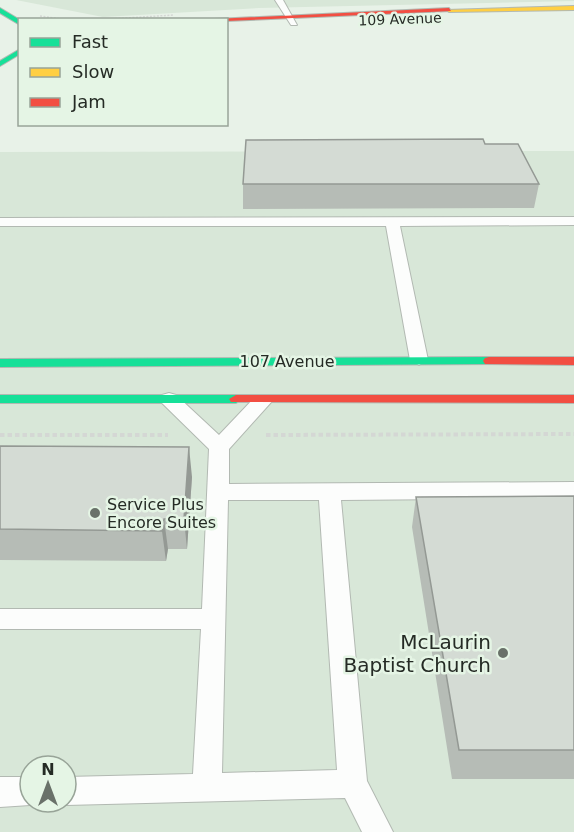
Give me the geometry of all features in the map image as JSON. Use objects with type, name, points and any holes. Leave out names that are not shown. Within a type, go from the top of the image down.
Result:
[{"type":"street","name":"109 Avenue","points":[[228,26],[292,19],[574,8]]},
{"type":"street","points":[[0,10],[18,23]]},
{"type":"street","name":"109 Avenue","points":[[228,20],[574,16]]},
{"type":"street","points":[[0,24],[18,24]]},
{"type":"street","points":[[0,51],[18,49]]},
{"type":"street","points":[[0,64],[18,50]]},
{"type":"street","points":[[0,376],[210,373],[302,361]]},
{"type":"street","name":"107 Avenue","points":[[0,363],[574,361]]},
{"type":"street","points":[[0,399],[574,399]]},
{"type":"lane","points":[[279,0],[292,19]]},
{"type":"lane","points":[[392,221],[419,360]]},
{"type":"lane","points":[[0,222],[574,221]]},
{"type":"lane","points":[[169,399],[218,439]]},
{"type":"lane","points":[[207,789],[218,439],[264,399]]},
{"type":"lane","points":[[218,492],[574,490]]},
{"type":"lane","points":[[329,492],[353,784],[378,832]]},
{"type":"lane","points":[[0,619],[214,619]]},
{"type":"lane","points":[[78,791],[353,784]]},
{"type":"lane","points":[[0,792],[18,791]]},
{"type":"path","points":[[0,435],[218,439],[574,434]]},
{"type":"shaded area","points":[[16,0],[574,1],[259,8],[103,17]]},
{"type":"shaded area","points":[[574,151],[574,832],[0,832],[0,152]]},
{"type":"building","points":[[483,139],[485,144],[518,144],[539,184],[243,184],[246,140]]},
{"type":"building","name":"Service Plus Encore Suites","points":[[0,446],[189,447],[184,519],[164,519],[162,531],[0,529]]},
{"type":"building","name":"McLaurin Baptist Church","points":[[574,496],[574,750],[459,750],[416,497]]},
{"type":"traffic: fast","points":[[0,10],[18,22]]},
{"type":"traffic: fast","points":[[0,64],[18,52]]},
{"type":"traffic: fast","points":[[0,363],[489,361]]},
{"type":"traffic: fast","points":[[0,399],[236,399]]},
{"type":"traffic: slow","points":[[449,10],[574,8]]},
{"type":"traffic: jam","points":[[228,19],[449,10]]},
{"type":"traffic: jam","points":[[489,361],[574,361]]},
{"type":"traffic: jam","points":[[236,399],[574,399]]},
{"type":"place","name":"Service Plus Encore Suites","points":[[95,513]]},
{"type":"place","name":"McLaurin Baptist Church","points":[[503,653]]}]
